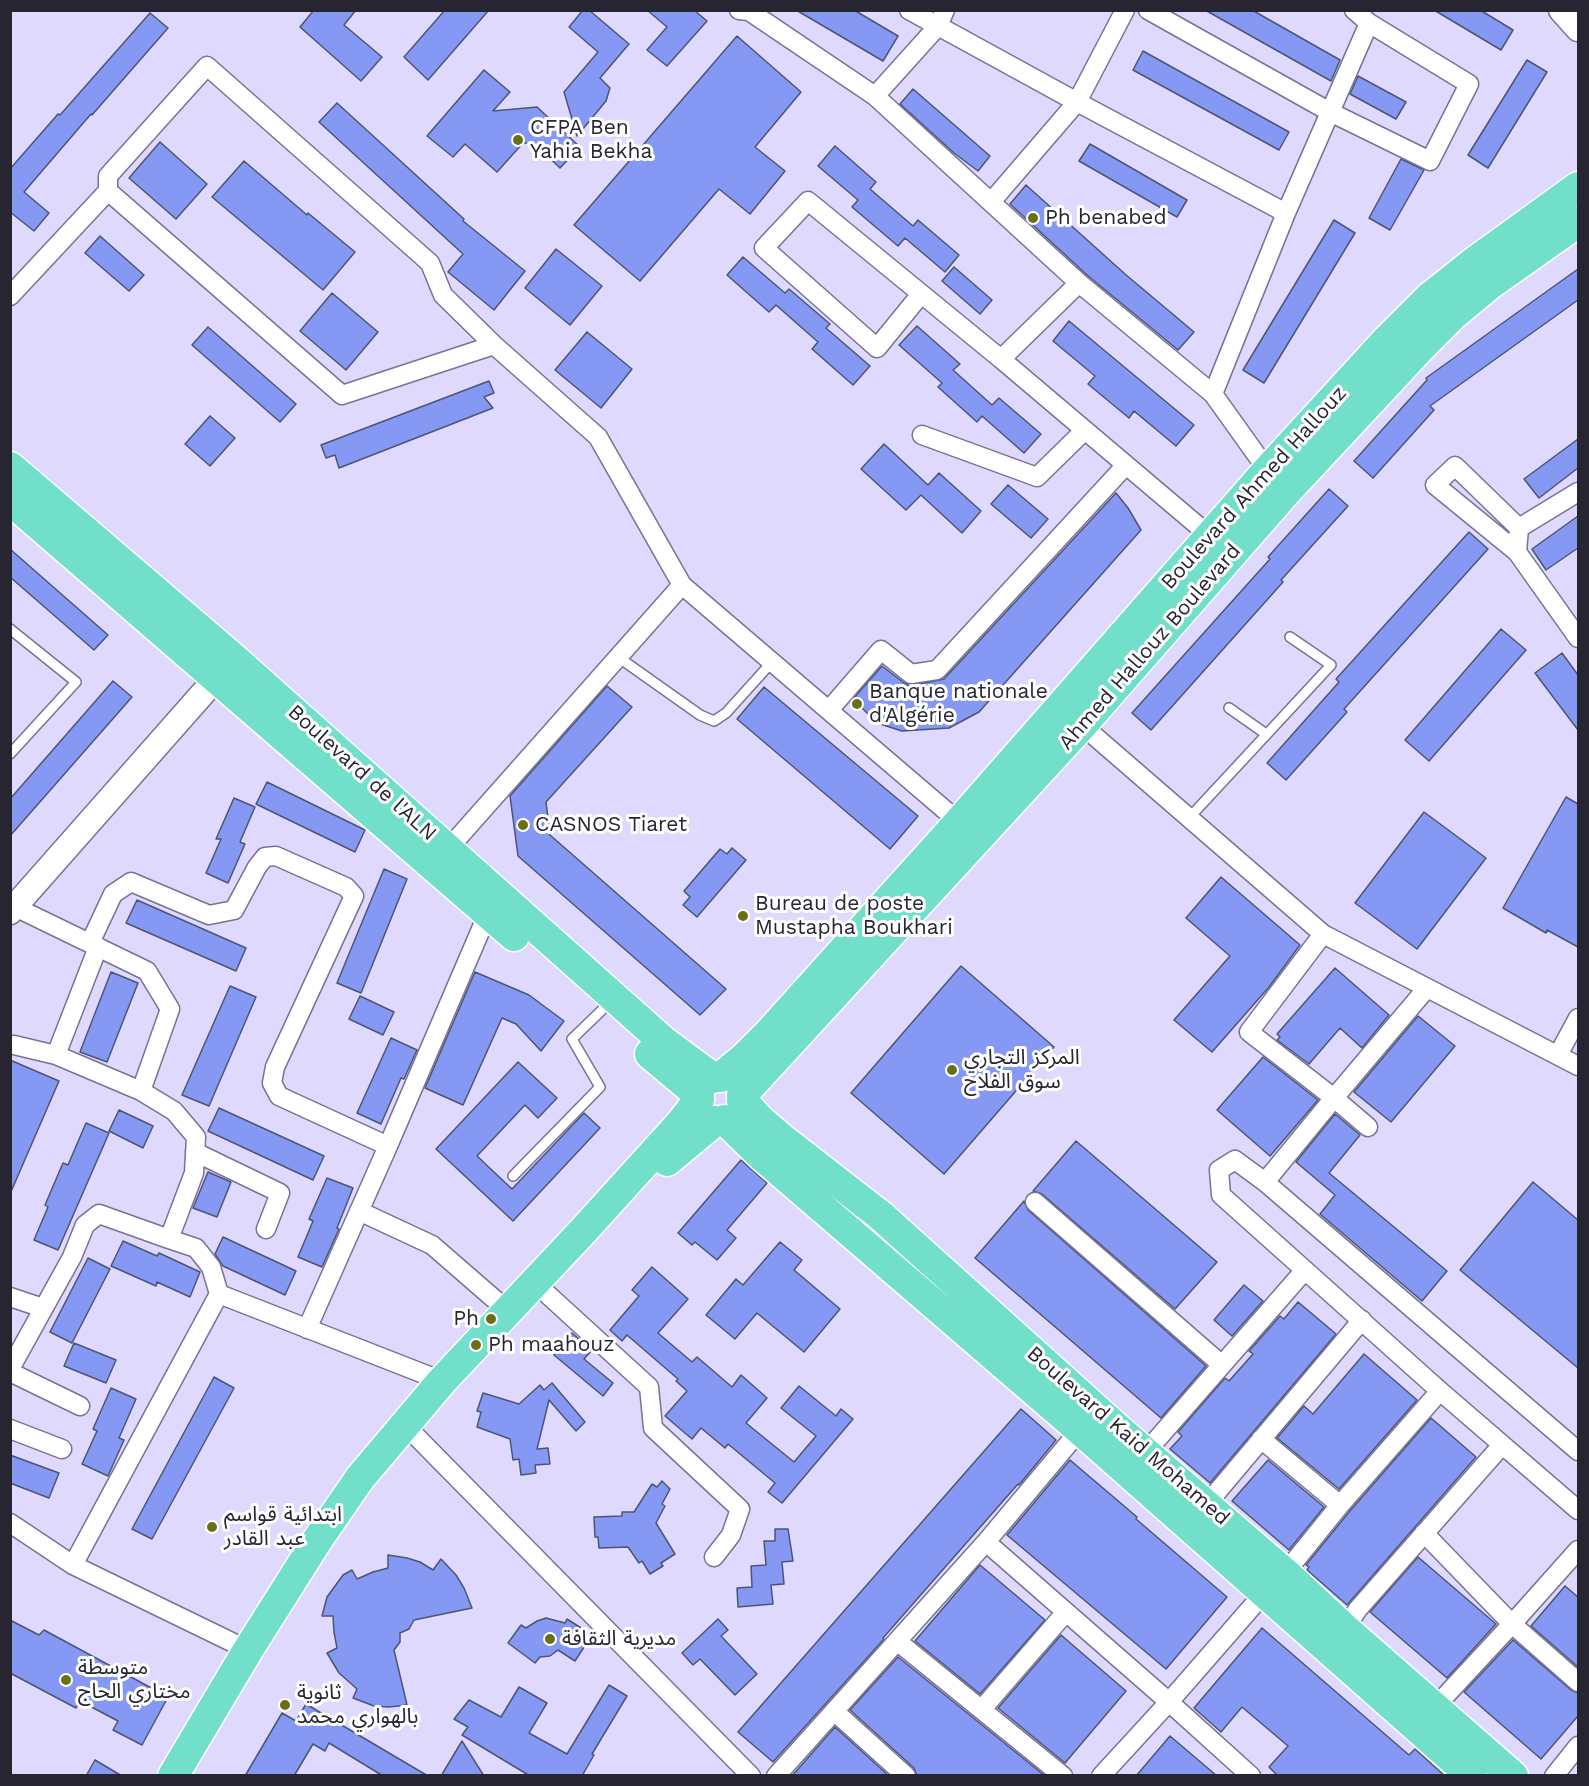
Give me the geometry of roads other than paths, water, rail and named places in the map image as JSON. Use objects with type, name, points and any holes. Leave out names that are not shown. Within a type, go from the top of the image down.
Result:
[{"type":"main road","name":"Boulevard Ahmed Hallouz","points":[[959,822],[1071,716],[1210,536],[1276,482],[1388,339],[1430,298],[1473,263],[1578,186]]},
{"type":"main road","name":"Ahmed Hallouz Boulevard","points":[[720,1098],[1071,716],[1276,482],[1453,315],[1489,285],[1578,222]]},
{"type":"main road","name":"Boulevard de l'ALN","points":[[10,467],[488,914],[602,1010],[665,1068],[720,1098]]},
{"type":"main road","name":"Boulevard de l'ALN","points":[[10,500],[225,668],[448,849],[663,1041],[720,1098]]},
{"type":"main road","points":[[583,1231],[720,1098],[744,1058],[959,822]]},
{"type":"main road","points":[[665,1068],[678,1094],[680,1124]]},
{"type":"main road","points":[[173,1776],[248,1650],[318,1539],[360,1478],[442,1381],[680,1124],[720,1098]]},
{"type":"main road","name":"Boulevard Kaid Mohamed","points":[[720,1098],[772,1165],[1080,1431],[1275,1583],[1345,1629],[1512,1776]]},
{"type":"main road","name":"Boulevard Kaid Mohamed","points":[[720,1098],[759,1119],[880,1215],[1144,1453],[1206,1505],[1275,1583],[1472,1776]]},
{"type":"street","points":[[739,10],[750,11],[875,96],[1079,283],[1213,394],[1276,482]]},
{"type":"street","points":[[909,10],[942,18],[1077,102],[1286,213]]},
{"type":"street","points":[[991,202],[1077,102],[1125,10]]},
{"type":"street","points":[[1148,10],[1330,112],[1430,161],[1469,84],[1369,24],[1354,10]]},
{"type":"street","points":[[1561,10],[1578,29]]},
{"type":"street","points":[[875,96],[942,18]]},
{"type":"street","points":[[1213,394],[1286,213],[1369,24]]},
{"type":"street","points":[[10,296],[108,191],[108,176],[207,66],[430,263],[443,295],[494,345],[598,437],[682,585],[959,822]]},
{"type":"street","points":[[108,191],[342,395],[494,345]]},
{"type":"street","points":[[921,294],[877,348],[764,248],[808,201],[1001,359],[1210,536]]},
{"type":"street","points":[[1001,359],[1079,283]]},
{"type":"street","points":[[922,435],[1037,477],[1085,430]]},
{"type":"street","points":[[829,710],[881,650],[910,674],[937,670],[1126,465]]},
{"type":"street","points":[[1519,528],[1455,466],[1436,486],[1517,552],[1578,638]]},
{"type":"street","points":[[1519,528],[1578,492]]},
{"type":"street","points":[[1517,552],[1519,528]]},
{"type":"street","points":[[448,849],[682,585]]},
{"type":"street","points":[[141,1091],[170,1010],[147,971],[13,909],[225,668]]},
{"type":"street","points":[[1071,716],[1323,934],[1578,1066]]},
{"type":"street","points":[[56,1054],[113,894],[131,882],[209,915],[234,910],[257,867],[266,857],[276,856],[346,886],[354,896],[275,1067],[272,1083],[279,1096],[388,1146]]},
{"type":"street","points":[[307,1329],[488,914]]},
{"type":"street","points":[[1323,934],[1249,1032],[1368,1126]]},
{"type":"street","points":[[1265,1182],[1427,988]]},
{"type":"street","points":[[1558,1055],[1578,1018]]},
{"type":"street","points":[[14,1045],[56,1054],[141,1091],[174,1112],[196,1137],[194,1173],[169,1239]]},
{"type":"street","points":[[195,1152],[280,1193],[266,1229]]},
{"type":"street","points":[[1578,1450],[1265,1182],[1235,1160],[1219,1170],[1221,1195],[1440,1391],[1578,1510]]},
{"type":"street","points":[[1035,1202],[1222,1365]]},
{"type":"street","points":[[359,1210],[432,1245],[508,1311]]},
{"type":"street","points":[[73,1565],[219,1294],[211,1267],[196,1248],[99,1215],[85,1225],[72,1257],[10,1370],[80,1406]]},
{"type":"street","points":[[1144,1453],[1305,1270]]},
{"type":"street","points":[[534,1282],[649,1387],[653,1428],[740,1509],[731,1535],[714,1557]]},
{"type":"street","points":[[219,1294],[442,1381]]},
{"type":"street","points":[[10,1297],[43,1308]]},
{"type":"street","points":[[1206,1505],[1362,1320]]},
{"type":"street","points":[[1101,1776],[1275,1583],[1440,1391]]},
{"type":"street","points":[[405,1425],[750,1776]]},
{"type":"street","points":[[10,1429],[62,1449]]},
{"type":"street","points":[[776,1776],[986,1542],[1080,1431]]},
{"type":"street","points":[[1261,1439],[1340,1505]]},
{"type":"street","points":[[1345,1629],[1424,1533],[1502,1445]]},
{"type":"street","points":[[10,1523],[73,1565],[248,1650]]},
{"type":"street","points":[[1424,1533],[1512,1624],[1578,1682]]},
{"type":"street","points":[[986,1542],[1251,1776]]},
{"type":"street","points":[[1435,1707],[1578,1550]]},
{"type":"street","points":[[982,1709],[1066,1612]]},
{"type":"street","points":[[897,1641],[1063,1776]]},
{"type":"street","points":[[834,1711],[906,1776]]},
{"type":"street","points":[[1554,1776],[1578,1746]]},
{"type":"lane","points":[[10,629],[76,682],[10,754]]},
{"type":"lane","points":[[1189,818],[1331,665],[1290,637]]},
{"type":"lane","points":[[618,657],[700,715],[714,721],[726,713],[772,662]]},
{"type":"lane","points":[[1229,708],[1266,734]]},
{"type":"lane","points":[[513,1176],[600,1087],[572,1039],[602,1010]]},
{"type":"place","name":"CFPA Ben Yahia Bekha","points":[[518,140]]},
{"type":"place","name":"Ph benabed","points":[[1033,218]]},
{"type":"place","name":"Banque nationale d'Algérie","points":[[857,704]]},
{"type":"place","name":"CASNOS Tiaret","points":[[523,825]]},
{"type":"place","name":"Bureau de poste Mustapha Boukhari","points":[[743,916]]},
{"type":"place","name":"المركز التجاري سوق الفلاح","points":[[952,1070]]},
{"type":"place","name":"Ph","points":[[491,1319]]},
{"type":"place","name":"Ph maahouz","points":[[476,1345]]},
{"type":"place","name":"ابتدائية قواسم عبد القادر","points":[[212,1527]]},
{"type":"place","name":"مديرية الثقافة","points":[[550,1639]]},
{"type":"place","name":"متوسطة مختاري الحاج","points":[[66,1680]]},
{"type":"place","name":"ثانوية بالهواري محمد","points":[[285,1705]]}]
